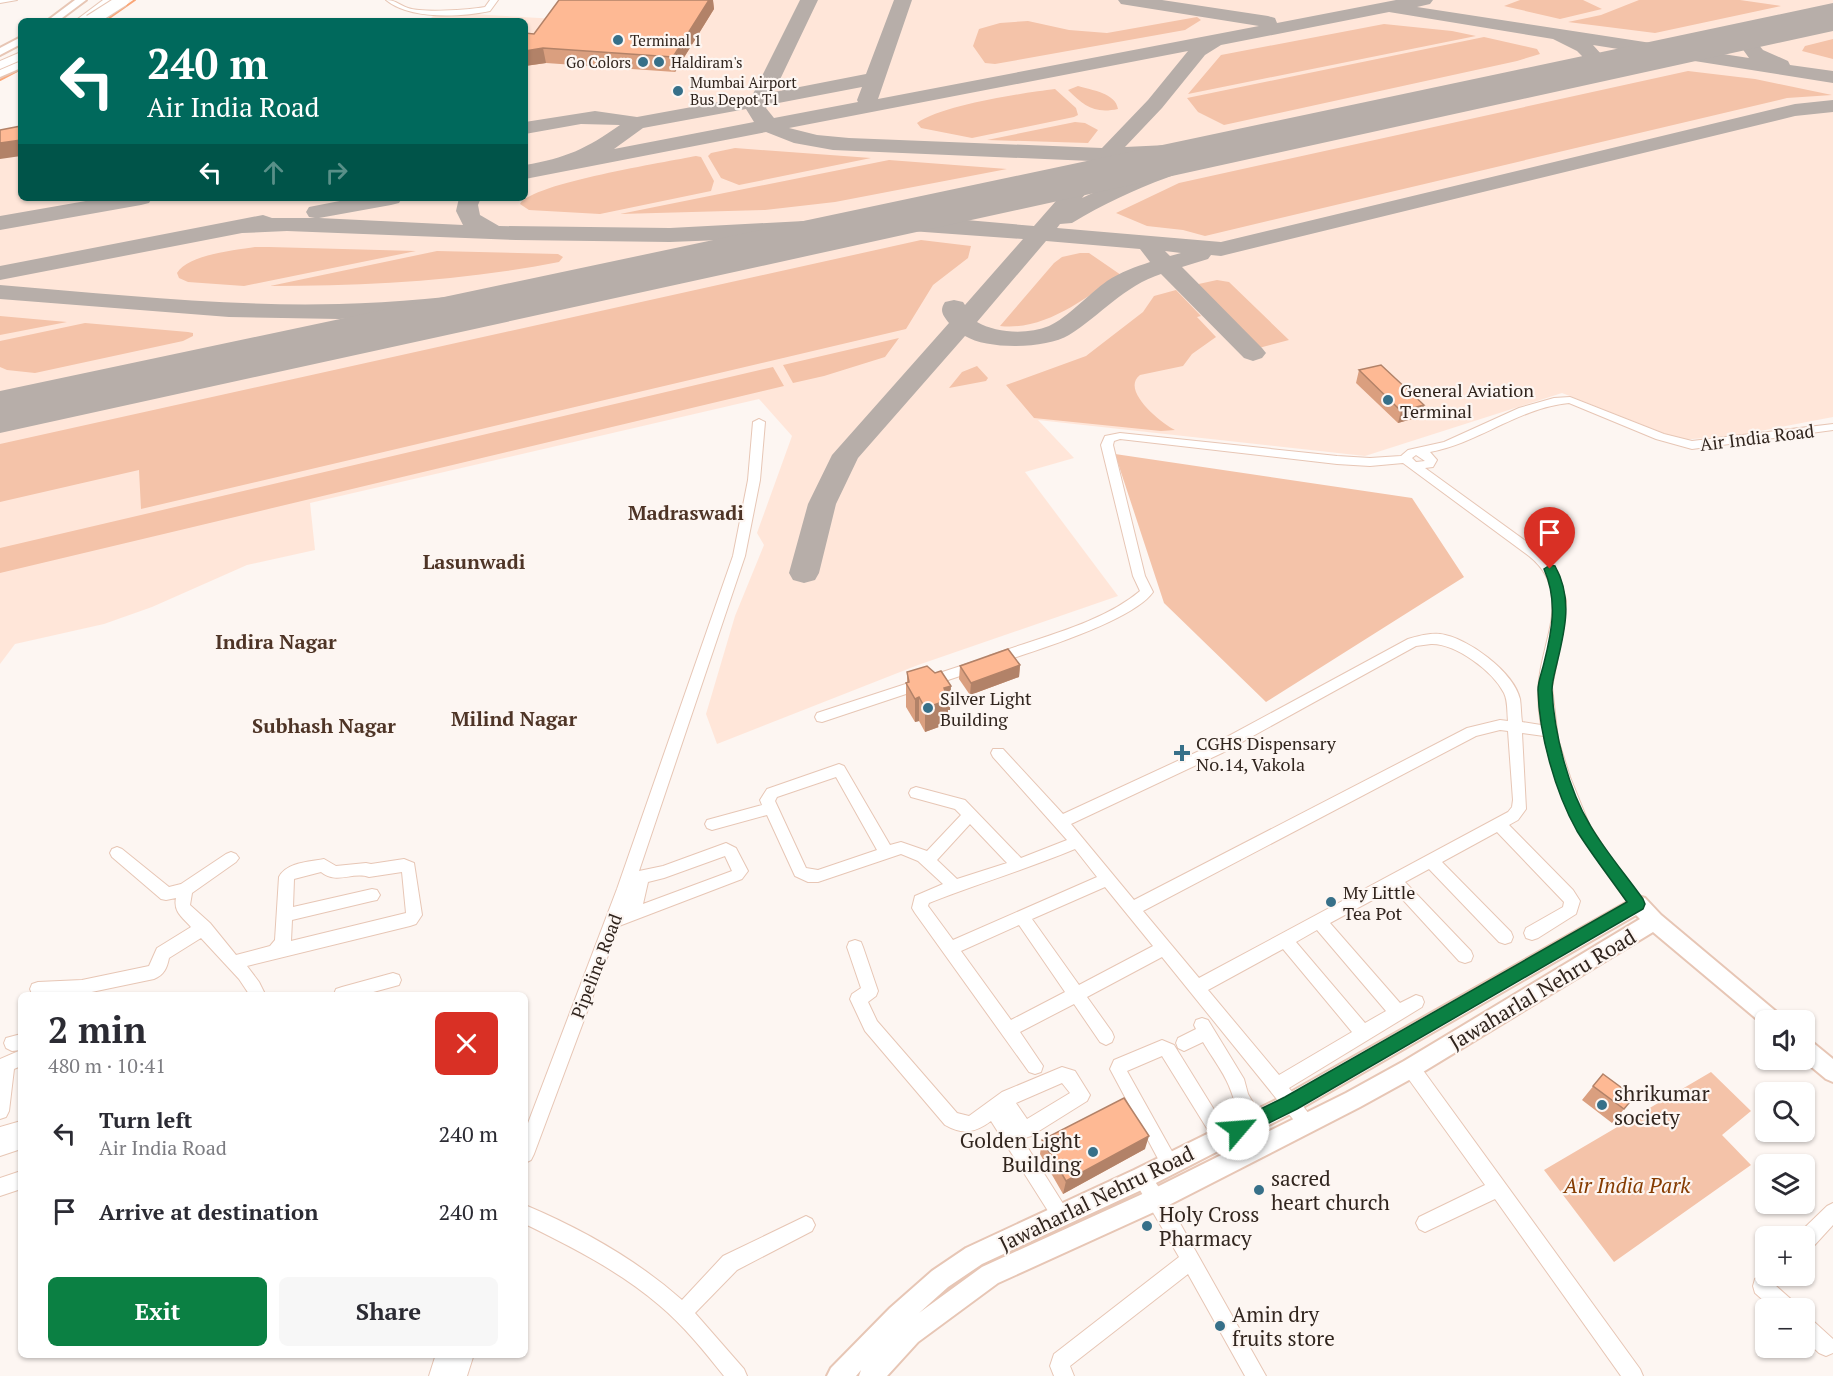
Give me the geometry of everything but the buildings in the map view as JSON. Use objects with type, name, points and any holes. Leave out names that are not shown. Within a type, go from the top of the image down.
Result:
[{"type":"highway","points":[[70,18],[95,0]]},
{"type":"highway","points":[[84,18],[110,0]]},
{"type":"highway","points":[[95,18],[121,0]]},
{"type":"highway","points":[[0,57],[18,48]]},
{"type":"highway","points":[[0,66],[18,57]]},
{"type":"highway","points":[[0,72],[18,63]]},
{"type":"main road","points":[[56,18],[81,0]]},
{"type":"main road","points":[[0,52],[18,42]]},
{"type":"main road","name":"Jawaharlal Nehru Road","points":[[839,1376],[898,1316],[940,1279],[974,1257],[1142,1178],[1255,1121],[1284,1094],[1638,904],[1654,921],[1760,1010]]},
{"type":"main road","name":"Jawaharlal Nehru Road","points":[[871,1376],[910,1334],[990,1275],[1157,1199],[1411,1068],[1654,921]]},
{"type":"main road","points":[[1815,1057],[1833,1072]]},
{"type":"street","points":[[0,1],[13,0]]},
{"type":"street","points":[[390,0],[406,10],[466,13],[487,9],[494,0]]},
{"type":"street","name":"Air India Road","points":[[1413,459],[1535,406],[1559,400],[1570,400],[1660,437],[1692,445],[1833,427]]},
{"type":"street","name":"Pipeline Road","points":[[528,1146],[612,922],[633,883],[664,778],[739,556],[754,480],[759,422]]},
{"type":"street","points":[[822,717],[948,676],[1096,621],[1140,601],[1147,592],[1139,576],[1107,445],[1109,438],[1120,436],[1337,460],[1370,462],[1413,459],[1430,463],[1449,489]]},
{"type":"street","name":"Air India Road","points":[[1430,463],[1446,445]]},
{"type":"street","points":[[1413,459],[1550,569],[1557,583],[1560,605],[1558,635],[1545,687],[1550,731],[1565,785],[1583,827],[1638,904]]},
{"type":"street","points":[[1061,822],[1217,749],[1413,642],[1442,639],[1454,643],[1498,675],[1512,694],[1519,809],[1514,816],[1196,988]]},
{"type":"street","points":[[1132,909],[1472,732],[1487,726],[1514,725],[1550,731]]},
{"type":"street","points":[[998,753],[1061,822],[1307,1123]]},
{"type":"street","points":[[887,853],[839,770],[772,793],[767,800],[800,872],[808,876],[818,876],[887,853],[901,848],[909,848],[917,852],[955,886]]},
{"type":"street","points":[[916,793],[950,800],[972,814],[1019,865]]},
{"type":"street","points":[[712,824],[771,808]]},
{"type":"street","points":[[927,861],[972,814]]},
{"type":"street","points":[[1499,825],[1572,901],[1568,912],[1532,933]]},
{"type":"street","points":[[1035,1066],[923,912],[920,902],[924,898],[955,886],[1019,865],[1077,842]]},
{"type":"street","points":[[612,922],[737,875],[740,871],[731,852],[726,849],[633,883],[633,914]]},
{"type":"street","points":[[117,853],[166,894],[185,890],[231,858]]},
{"type":"street","points":[[1431,861],[1505,937]]},
{"type":"street","points":[[235,962],[410,919],[414,915],[409,867],[404,865],[369,871],[366,869],[333,873],[324,865],[292,872],[287,877],[283,942],[275,952]]},
{"type":"street","points":[[949,949],[1108,879]]},
{"type":"street","points":[[1395,881],[1465,956]]},
{"type":"street","points":[[185,890],[182,907],[204,928],[218,947],[235,962],[252,992]]},
{"type":"street","points":[[286,915],[372,895]]},
{"type":"street","points":[[1022,917],[1106,1037]]},
{"type":"street","points":[[1319,921],[1398,1012]]},
{"type":"street","points":[[38,989],[82,987],[154,972],[160,965],[160,957],[163,953],[204,928]]},
{"type":"street","points":[[1285,940],[1364,1034]]},
{"type":"street","points":[[855,947],[870,991],[858,999],[871,1026],[951,1119],[959,1125],[971,1124],[999,1105],[1060,1216]]},
{"type":"street","points":[[1009,1030],[1164,948]]},
{"type":"street","points":[[349,992],[393,980]]},
{"type":"street","points":[[1284,1094],[1364,1034],[1416,1002]]},
{"type":"street","points":[[1184,1043],[1204,1029],[1238,1085],[1240,1096],[1255,1121]]},
{"type":"street","points":[[0,1111],[6,1064],[18,1048]]},
{"type":"street","points":[[1170,1164],[1120,1074],[1118,1069],[1120,1066],[1162,1048],[1168,1050],[1222,1137]]},
{"type":"street","points":[[1411,1068],[1633,1376]]},
{"type":"street","points":[[0,1135],[18,1130]]},
{"type":"street","points":[[0,1147],[18,1142]]},
{"type":"street","points":[[1142,1178],[1157,1199],[1256,1376]]},
{"type":"street","points":[[0,1187],[18,1181]]},
{"type":"street","points":[[1425,1223],[1497,1188]]},
{"type":"street","points":[[1815,1231],[1833,1212]]},
{"type":"street","points":[[528,1215],[570,1236],[637,1277],[682,1313],[737,1376]]},
{"type":"street","points":[[682,1313],[730,1263],[806,1225]]},
{"type":"street","points":[[1064,1376],[1060,1366],[1061,1361],[1191,1260]]},
{"type":"street","points":[[1762,1286],[1775,1298]]},
{"type":"street","points":[[1815,1336],[1826,1346]]},
{"type":"street","points":[[439,1376],[445,1358]]},
{"type":"street","points":[[457,1376],[463,1358]]},
{"type":"shaded area","points":[[573,0],[1833,0],[1833,417],[1739,435],[1681,440],[1562,393],[1365,456],[1038,420],[1074,458],[1025,472],[1118,596],[918,665],[717,744],[706,714],[735,616],[764,545],[757,533],[792,436],[759,399],[310,503],[315,550],[247,565],[152,607],[104,624],[15,644],[0,664],[0,145],[18,142],[18,201],[528,201],[528,18],[431,18],[437,12],[557,19]]},
{"type":"green space","points":[[1520,0],[1583,0],[1602,9],[1560,19],[1504,6]]},
{"type":"green space","points":[[1639,0],[1740,0],[1781,6],[1655,33],[1568,22],[1601,15]]},
{"type":"green space","points":[[1197,17],[1201,20],[1185,30],[995,64],[985,63],[973,46],[979,29],[1000,23],[1028,21],[1069,30],[1107,33]]},
{"type":"green space","points":[[1384,24],[1452,31],[1476,36],[1188,94],[1221,55]]},
{"type":"green space","points":[[1484,37],[1537,49],[1540,54],[1224,125],[1198,112],[1187,98]]},
{"type":"green space","points":[[1833,39],[1833,59],[1802,51],[1805,46]]},
{"type":"green space","points":[[1688,71],[1755,79],[1832,95],[1787,98],[1205,236],[1183,230],[1147,226],[1116,213],[1179,183]]},
{"type":"green space","points":[[1078,86],[1108,96],[1113,99],[1118,109],[1102,110],[1090,107],[1068,90]]},
{"type":"green space","points":[[1055,89],[1076,108],[1078,115],[972,138],[921,128],[917,123],[963,105]]},
{"type":"green space","points":[[1075,122],[1085,123],[1098,130],[1088,143],[987,140]]},
{"type":"green space","points":[[735,148],[871,158],[739,185],[721,178],[708,156],[711,153]]},
{"type":"green space","points":[[696,156],[701,157],[714,181],[711,191],[600,214],[529,210],[520,204],[528,201],[530,196],[548,188],[631,168]]},
{"type":"green space","points":[[889,160],[1007,169],[835,202],[765,210],[620,214]]},
{"type":"green space","points":[[921,240],[971,246],[968,258],[933,285],[906,329],[141,509],[139,470],[0,502],[0,444]]},
{"type":"green space","points":[[255,247],[416,251],[244,286],[188,282],[179,278],[177,273],[182,267],[201,258]]},
{"type":"green space","points":[[437,251],[558,254],[563,257],[559,262],[451,278],[343,285],[270,286]]},
{"type":"green space","points":[[1089,253],[1121,275],[1079,303],[1049,318],[1017,326],[1000,326],[1054,263],[1062,257]]},
{"type":"green space","points":[[1217,280],[1229,282],[1289,340],[1255,349],[1194,285]]},
{"type":"green space","points":[[1176,290],[1201,316],[1197,317],[1216,337],[1192,354],[1183,366],[1140,375],[1135,381],[1135,389],[1145,406],[1175,430],[1161,431],[1034,418],[1006,385],[1086,356],[1143,312],[1154,296]]},
{"type":"green space","points":[[0,316],[67,322],[0,335]]},
{"type":"green space","points":[[85,323],[188,332],[193,333],[193,336],[183,341],[35,373],[0,367],[0,341]]},
{"type":"green space","points":[[899,338],[885,357],[824,376],[793,383],[783,365]]},
{"type":"green space","points":[[977,366],[988,378],[986,381],[949,388],[962,372]]},
{"type":"green space","points":[[773,367],[784,386],[0,573],[0,548]]},
{"type":"green space","points":[[1115,454],[1412,498],[1464,577],[1266,702],[1164,603]]},
{"type":"green space","name":"Air India Park","points":[[1711,1072],[1751,1111],[1722,1135],[1751,1165],[1614,1262],[1544,1170]]},
{"type":"waterway","points":[[109,18],[135,0]]},
{"type":"waterway","points":[[0,80],[18,71]]},
{"type":"taxiway","points":[[760,100],[809,0]]},
{"type":"taxiway","points":[[867,100],[903,0]]},
{"type":"taxiway","points":[[1127,0],[1268,22]]},
{"type":"taxiway","points":[[770,125],[1424,0]]},
{"type":"taxiway","points":[[1396,9],[1833,77]]},
{"type":"taxiway","points":[[1766,32],[1752,37],[1748,44],[1756,54],[1781,65]]},
{"type":"taxiway","points":[[1561,37],[1584,47],[1592,55],[1591,64],[1583,71]]},
{"type":"taxiway","points":[[1108,154],[1155,104],[1198,51],[1214,41]]},
{"type":"taxiway","points":[[760,100],[874,79]]},
{"type":"taxiway","points":[[637,123],[760,100]]},
{"type":"taxiway","points":[[760,100],[756,108],[764,121],[770,125]]},
{"type":"taxiway","points":[[1040,233],[1221,249],[1795,110],[1833,106]]},
{"type":"taxiway","points":[[528,127],[595,117],[609,117],[637,123]]},
{"type":"taxiway","points":[[558,166],[597,151],[637,123]]},
{"type":"taxiway","points":[[558,166],[770,125]]},
{"type":"taxiway","points":[[770,125],[781,132],[817,142],[849,145],[1016,153],[1108,154]]},
{"type":"taxiway","points":[[1064,218],[1111,193],[1159,172],[1260,141]]},
{"type":"taxiway","points":[[1108,154],[1188,150]]},
{"type":"taxiway","points":[[1040,233],[1108,154]]},
{"type":"taxiway","points":[[528,171],[558,166]]},
{"type":"taxiway","points":[[0,223],[124,201]]},
{"type":"taxiway","points":[[317,212],[375,201]]},
{"type":"taxiway","points":[[469,201],[467,211],[472,220],[494,232]]},
{"type":"taxiway","points":[[242,226],[287,224],[516,233],[670,235],[823,227],[899,217]]},
{"type":"taxiway","points":[[242,226],[263,222]]},
{"type":"taxiway","points":[[877,223],[909,222],[1040,233]]},
{"type":"taxiway","points":[[0,273],[242,226]]},
{"type":"taxiway","points":[[962,324],[1040,233]]},
{"type":"taxiway","points":[[1151,250],[1166,265]]},
{"type":"taxiway","points":[[1166,265],[1200,254]]},
{"type":"taxiway","points":[[962,324],[981,335],[1003,339],[1033,337],[1058,331],[1117,285],[1137,274],[1166,265]]},
{"type":"taxiway","points":[[1166,265],[1253,353]]},
{"type":"taxiway","points":[[0,292],[229,310],[339,312],[440,305],[574,288]]},
{"type":"taxiway","points":[[954,307],[954,313],[962,324]]},
{"type":"taxiway","points":[[804,573],[822,504],[846,455],[962,324]]},
{"type":"taxiway","points":[[0,407],[32,405]]},
{"type":"runway","points":[[0,412],[1833,17]]},
{"type":"place","name":"Terminal 1","points":[[618,40]]},
{"type":"place","name":"Go Colors","points":[[643,62]]},
{"type":"place","name":"Haldiram's","points":[[659,62]]},
{"type":"place","name":"Mumbai Airport Bus Depot T1","points":[[678,91]]},
{"type":"place","name":"General Aviation Terminal","points":[[1388,400]]},
{"type":"place","name":"Silver Light Building","points":[[928,708]]},
{"type":"place","name":"CGHS Dispensary No.14, Vakola","points":[[1182,753]]},
{"type":"place","name":"My Little Tea Pot","points":[[1331,902]]},
{"type":"place","name":"shrikumar society","points":[[1602,1105]]},
{"type":"place","name":"Golden Light Building","points":[[1093,1152]]},
{"type":"place","name":"sacred heart church","points":[[1259,1190]]},
{"type":"place","name":"Holy Cross Pharmacy","points":[[1147,1226]]},
{"type":"place","name":"Amin dry fruits store","points":[[1220,1326]]},
{"type":"district","name":"Madraswadi","points":[[686,512]]},
{"type":"district","name":"Lasunwadi","points":[[474,561]]},
{"type":"district","name":"Indira Nagar","points":[[276,641]]},
{"type":"district","name":"Milind Nagar","points":[[514,718]]},
{"type":"district","name":"Subhash Nagar","points":[[324,725]]},
{"type":"route","points":[[1238,1129],[1291,1103],[1638,904],[1583,827],[1565,785],[1550,731],[1545,687],[1558,635],[1560,605],[1557,583],[1550,569]]}]
